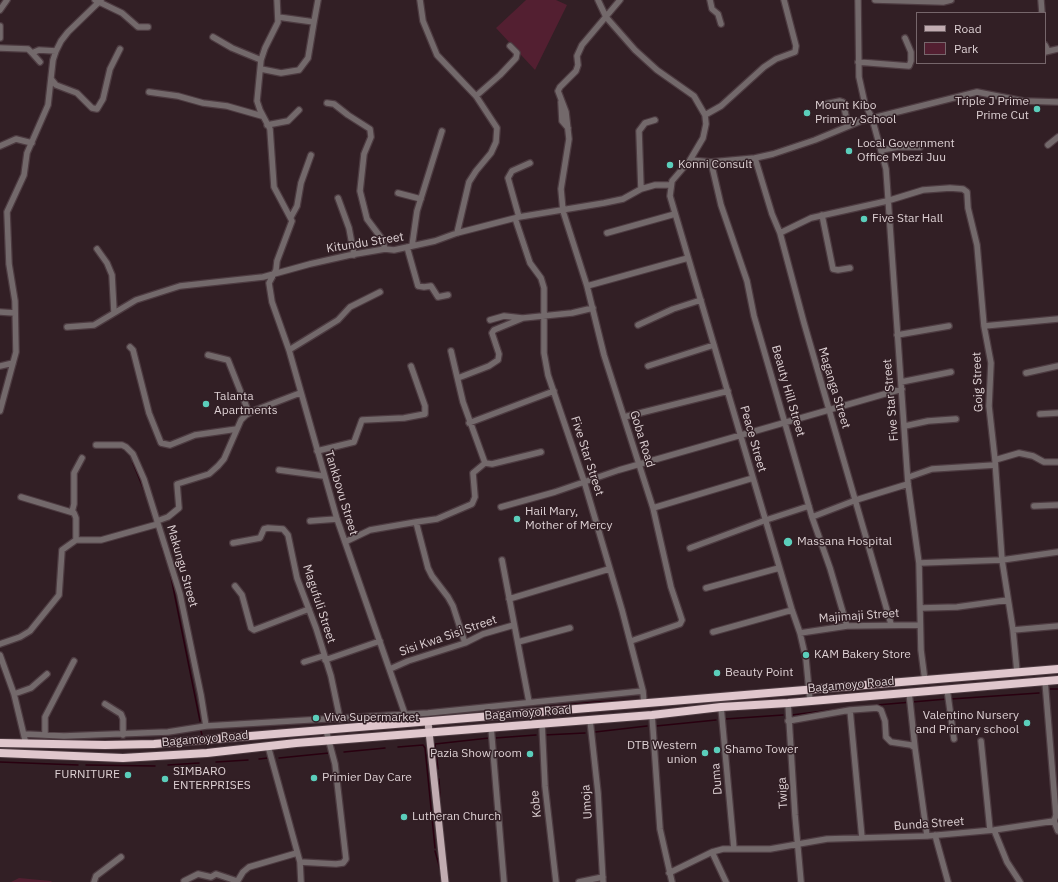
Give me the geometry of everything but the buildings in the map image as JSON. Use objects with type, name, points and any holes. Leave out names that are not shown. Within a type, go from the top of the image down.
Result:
[{"type":"highway","name":"Bagamoyo Road","points":[[0,743],[154,742],[326,730],[1058,669]]},
{"type":"highway","name":"Bagamoyo Road","points":[[0,753],[123,758],[1058,680]]},
{"type":"main road","points":[[428,722],[445,882]]},
{"type":"street","points":[[0,10],[7,0]]},
{"type":"street","points":[[277,0],[278,18],[276,28],[265,48],[261,60],[257,101],[267,125],[272,145],[271,165],[274,187],[291,217]]},
{"type":"street","points":[[261,69],[282,73],[299,70],[308,58],[318,0]]},
{"type":"street","points":[[420,0],[423,21],[437,55],[476,96],[496,125],[496,142],[491,153],[469,182],[457,233]]},
{"type":"street","points":[[598,0],[606,17],[647,62],[694,96],[705,115],[706,124],[703,138],[690,160],[679,171],[670,185]]},
{"type":"street","points":[[606,17],[620,0]]},
{"type":"street","points":[[710,0],[712,9],[718,14],[721,24]]},
{"type":"street","points":[[705,115],[721,106],[764,67],[776,59],[794,52],[796,46],[784,0]]},
{"type":"street","name":"Five Star Street","points":[[858,0],[858,62],[861,89],[865,104],[872,118],[886,169],[897,335],[909,477],[908,484],[919,563],[921,650],[926,681]]},
{"type":"street","points":[[875,0],[943,2],[951,0]]},
{"type":"street","points":[[1041,0],[1042,12]]},
{"type":"street","points":[[0,411],[16,352],[15,301],[9,264],[7,212],[24,175],[27,153],[48,105],[52,80],[53,60],[56,51],[68,32],[98,1],[122,13],[138,27],[148,27]]},
{"type":"street","name":"Goba Road","points":[[606,17],[578,53],[578,65],[576,71],[559,89],[561,102],[566,112],[569,147],[562,189],[563,211],[587,286],[604,356],[653,508],[671,587],[682,620],[680,624],[630,640]]},
{"type":"street","points":[[278,18],[314,22]]},
{"type":"street","points":[[0,26],[0,38]]},
{"type":"street","points":[[213,37],[232,48],[261,60]]},
{"type":"street","points":[[858,62],[909,66],[912,55],[906,38]]},
{"type":"street","points":[[476,96],[500,75],[516,58],[517,53],[510,46]]},
{"type":"street","points":[[0,48],[28,49],[40,62]]},
{"type":"street","points":[[52,80],[56,85],[77,93],[89,106],[97,109],[103,99],[110,69],[120,49]]},
{"type":"street","points":[[1046,49],[1058,49]]},
{"type":"street","points":[[32,53],[39,50],[56,51]]},
{"type":"street","points":[[149,92],[178,96],[203,103],[227,106],[262,116]]},
{"type":"street","points":[[690,160],[711,162],[755,158],[791,149],[872,118],[977,92],[1023,101],[1058,102]]},
{"type":"street","points":[[821,105],[840,101],[843,102],[848,126]]},
{"type":"street","points":[[327,103],[334,104],[371,130],[371,137],[364,154],[360,190],[367,219],[382,239],[385,249]]},
{"type":"street","points":[[267,125],[288,121],[299,110]]},
{"type":"street","points":[[641,189],[639,130],[645,123],[655,120]]},
{"type":"street","points":[[442,131],[415,221],[410,247],[418,286],[431,286],[438,297],[448,295]]},
{"type":"street","points":[[1048,145],[1058,137]]},
{"type":"street","points":[[0,146],[16,139],[32,143]]},
{"type":"street","points":[[881,150],[898,147],[920,147]]},
{"type":"street","name":"Tankbovu Street","points":[[310,155],[300,183],[297,206],[291,217],[292,225],[277,261],[276,270],[269,283],[272,302],[289,350],[337,519],[406,714]]},
{"type":"street","name":"Maganga Street","points":[[755,158],[772,214],[780,233],[804,323],[891,624]]},
{"type":"street","name":"Beauty Hill Street","points":[[711,162],[721,205],[747,281],[754,316],[812,517],[848,626]]},
{"type":"street","name":"Five Star Street","points":[[530,163],[520,163],[509,174],[508,178],[517,218],[530,263],[541,278],[544,288],[544,353],[554,392],[584,481],[630,640],[643,691],[644,703]]},
{"type":"street","name":"Kitundu Street","points":[[67,327],[94,325],[136,300],[180,286],[273,274],[310,264],[354,255],[385,249],[394,250],[410,247],[435,241],[457,233],[517,218],[563,211],[622,198],[641,189],[670,185]]},
{"type":"street","name":"Peace Street","points":[[670,185],[670,196],[675,214],[804,647],[810,701]]},
{"type":"street","name":"Goig Street","points":[[887,200],[923,190],[950,188],[966,190],[976,245],[984,326],[991,363],[989,406],[1002,560],[1013,630],[1017,672]]},
{"type":"street","points":[[398,193],[421,200]]},
{"type":"street","points":[[338,198],[349,228],[354,255]]},
{"type":"street","points":[[780,233],[811,218],[887,200]]},
{"type":"street","points":[[607,233],[675,214]]},
{"type":"street","points":[[822,215],[833,269],[838,270],[850,268]]},
{"type":"street","points":[[97,249],[107,263],[112,275],[114,312]]},
{"type":"street","points":[[587,286],[688,258]]},
{"type":"street","points":[[289,350],[338,320],[350,307],[380,292]]},
{"type":"street","points":[[638,325],[673,309],[701,300]]},
{"type":"street","points":[[490,320],[504,316],[523,318],[572,313],[593,308]]},
{"type":"street","points":[[0,312],[15,314]]},
{"type":"street","points":[[458,378],[489,366],[498,360],[499,354],[492,332],[523,318]]},
{"type":"street","points":[[984,326],[1058,319]]},
{"type":"street","points":[[897,335],[949,326]]},
{"type":"street","points":[[648,366],[714,345]]},
{"type":"street","points":[[130,347],[133,350],[148,409],[161,443],[170,445],[196,435],[237,429]]},
{"type":"street","points":[[451,351],[470,423],[485,463]]},
{"type":"street","points":[[208,355],[225,358],[228,360],[249,413]]},
{"type":"street","points":[[0,366],[13,363]]},
{"type":"street","points":[[317,450],[354,442],[362,420],[404,418],[425,414],[425,406],[411,366]]},
{"type":"street","points":[[1026,373],[1058,366]]},
{"type":"street","points":[[501,507],[556,492],[584,481],[638,465],[829,410],[932,375],[951,372]]},
{"type":"street","points":[[624,417],[728,391]]},
{"type":"street","points":[[470,423],[554,392]]},
{"type":"street","points":[[0,644],[20,637],[30,631],[59,595],[62,550],[76,540],[101,540],[158,523],[168,517],[180,508],[177,484],[209,474],[218,466],[224,459],[241,420],[249,413],[300,393]]},
{"type":"street","points":[[1040,414],[1058,414]]},
{"type":"street","points":[[905,426],[928,421],[956,419]]},
{"type":"street","name":"Makungu Street","points":[[96,445],[122,445],[130,450],[148,490],[184,613],[206,726]]},
{"type":"street","points":[[345,542],[370,530],[437,519],[472,504],[475,497],[473,473],[485,463],[492,464],[541,452]]},
{"type":"street","points":[[909,477],[932,469],[995,463],[1019,453],[1033,456],[1044,462],[1058,462]]},
{"type":"street","points":[[72,512],[74,504],[74,473],[82,458]]},
{"type":"street","points":[[279,470],[324,476]]},
{"type":"street","points":[[653,508],[753,478]]},
{"type":"street","points":[[812,517],[856,500],[908,484]]},
{"type":"street","points":[[21,497],[72,512],[76,518],[76,540]]},
{"type":"street","points":[[1034,506],[1058,505]]},
{"type":"street","points":[[690,548],[809,506]]},
{"type":"street","points":[[310,521],[337,519]]},
{"type":"street","points":[[416,522],[428,568],[432,576],[448,596],[453,606],[465,643]]},
{"type":"street","name":"Magufuli Street","points":[[233,543],[260,538],[264,529],[268,528],[278,528],[285,531],[292,546],[297,578],[309,609],[330,676],[340,719]]},
{"type":"street","points":[[919,563],[1002,560],[1058,552]]},
{"type":"street","points":[[502,560],[529,702]]},
{"type":"street","points":[[706,588],[780,568]]},
{"type":"street","points":[[509,600],[609,569]]},
{"type":"street","points":[[235,586],[242,595],[251,628],[254,630],[309,609]]},
{"type":"street","points":[[921,608],[957,607],[1008,600]]},
{"type":"street","points":[[712,632],[792,610]]},
{"type":"street","name":"Majimaji Street","points":[[800,633],[848,626],[891,624],[920,625]]},
{"type":"street","name":"Sisi Kwa Sisi Street","points":[[390,669],[408,661],[465,643],[483,634],[514,625]]},
{"type":"street","points":[[1013,630],[1058,626]]},
{"type":"street","points":[[518,642],[570,628]]},
{"type":"street","points":[[304,662],[324,658],[380,641]]},
{"type":"street","points":[[0,655],[14,694],[25,734],[26,744]]},
{"type":"street","points":[[45,735],[45,717],[74,661]]},
{"type":"street","points":[[14,694],[31,688],[46,674]]},
{"type":"street","points":[[1045,681],[1057,804],[1056,820],[1054,821],[1058,831]]},
{"type":"street","points":[[947,689],[954,739]]},
{"type":"street","points":[[25,734],[124,735],[168,732],[206,726],[389,716],[643,691]]},
{"type":"street","points":[[909,692],[927,836]]},
{"type":"street","name":"Twiga","points":[[788,703],[788,721],[801,882]]},
{"type":"street","points":[[105,704],[120,714],[123,718],[124,735]]},
{"type":"street","name":"Duma","points":[[722,707],[734,848]]},
{"type":"street","points":[[788,721],[850,710],[877,708],[881,710],[885,721],[886,737],[891,742],[911,745],[915,748]]},
{"type":"street","points":[[850,710],[862,838]]},
{"type":"street","points":[[652,715],[660,829],[672,882]]},
{"type":"street","points":[[389,716],[390,724]]},
{"type":"street","name":"Umoja","points":[[590,720],[598,793],[603,879]]},
{"type":"street","name":"Kobe","points":[[542,724],[545,786],[556,882]]},
{"type":"street","points":[[492,727],[504,882]]},
{"type":"street","points":[[300,862],[336,864],[343,863],[346,859],[335,764],[326,730]]},
{"type":"street","points":[[1050,738],[1058,737]]},
{"type":"street","points":[[981,741],[992,830],[1007,862],[1020,882]]},
{"type":"street","points":[[268,746],[300,862],[301,882]]},
{"type":"street","name":"Bunda Street","points":[[669,873],[712,852],[734,848],[770,849],[827,839],[927,836],[992,830],[1054,821]]},
{"type":"street","points":[[935,835],[948,882]]},
{"type":"street","points":[[712,852],[726,882]]},
{"type":"street","points":[[184,881],[198,874],[211,877],[216,874],[237,882],[249,867],[297,853]]},
{"type":"street","points":[[94,882],[96,876],[121,856]]},
{"type":"street","points":[[579,882],[603,879]]},
{"type":"green space","points":[[526,0],[556,0],[567,5],[535,70],[496,28]]},
{"type":"green space","points":[[19,878],[51,881],[52,882],[11,882]]},
{"type":"waterway","points":[[133,463],[146,495]]},
{"type":"waterway","points":[[162,548],[168,565]]},
{"type":"waterway","points":[[170,572],[200,721]]},
{"type":"waterway","points":[[1050,689],[1058,689]]},
{"type":"waterway","points":[[951,699],[1039,693]]},
{"type":"waterway","points":[[865,706],[947,699]]},
{"type":"waterway","points":[[546,707],[634,700]]},
{"type":"waterway","points":[[792,715],[839,709]]},
{"type":"waterway","points":[[725,719],[783,715]]},
{"type":"waterway","points":[[656,726],[716,720]]},
{"type":"waterway","points":[[595,732],[647,726]]},
{"type":"waterway","points":[[201,731],[202,735]]},
{"type":"waterway","points":[[544,735],[585,733]]},
{"type":"waterway","points":[[182,738],[218,735]]},
{"type":"waterway","points":[[495,738],[536,735]]},
{"type":"waterway","points":[[438,769],[435,744],[489,738]]},
{"type":"waterway","points":[[398,747],[423,745],[425,748],[435,848]]},
{"type":"waterway","points":[[344,752],[385,748]]},
{"type":"waterway","points":[[279,758],[329,753]]},
{"type":"waterway","points":[[259,759],[268,758]]},
{"type":"waterway","points":[[216,762],[248,760]]},
{"type":"waterway","points":[[0,762],[78,765]]},
{"type":"waterway","points":[[168,765],[199,763]]},
{"type":"waterway","points":[[86,765],[155,766]]},
{"type":"waterway","points":[[439,779],[440,797]]},
{"type":"waterway","points":[[435,851],[440,869]]},
{"type":"place","name":"Triple J Prime Prime Cut","points":[[1037,109]]},
{"type":"place","name":"Mount Kibo Primary School","points":[[807,113]]},
{"type":"place","name":"Local Government Office Mbezi Juu","points":[[849,151]]},
{"type":"place","name":"Konni Consult","points":[[670,165]]},
{"type":"place","name":"Five Star Hall","points":[[864,219]]},
{"type":"place","name":"Talanta Apartments","points":[[206,404]]},
{"type":"place","name":"Hail Mary, Mother of Mercy","points":[[517,519]]},
{"type":"place","name":"Massana Hospital","points":[[788,542]]},
{"type":"place","name":"KAM Bakery Store","points":[[806,655]]},
{"type":"place","name":"Beauty Point","points":[[717,673]]},
{"type":"place","name":"Viva Supermarket","points":[[316,718]]},
{"type":"place","name":"Valentino Nursery and Primary school","points":[[1027,723]]},
{"type":"place","name":"Shamo Tower","points":[[717,750]]},
{"type":"place","name":"DTB Western union","points":[[705,753]]},
{"type":"place","name":"Pazia Show room","points":[[530,754]]},
{"type":"place","name":"FURNITURE","points":[[128,775]]},
{"type":"place","name":"Primier Day Care","points":[[314,778]]},
{"type":"place","name":"SIMBARO ENTERPRISES","points":[[165,779]]},
{"type":"place","name":"Lutheran Church","points":[[404,817]]}]
